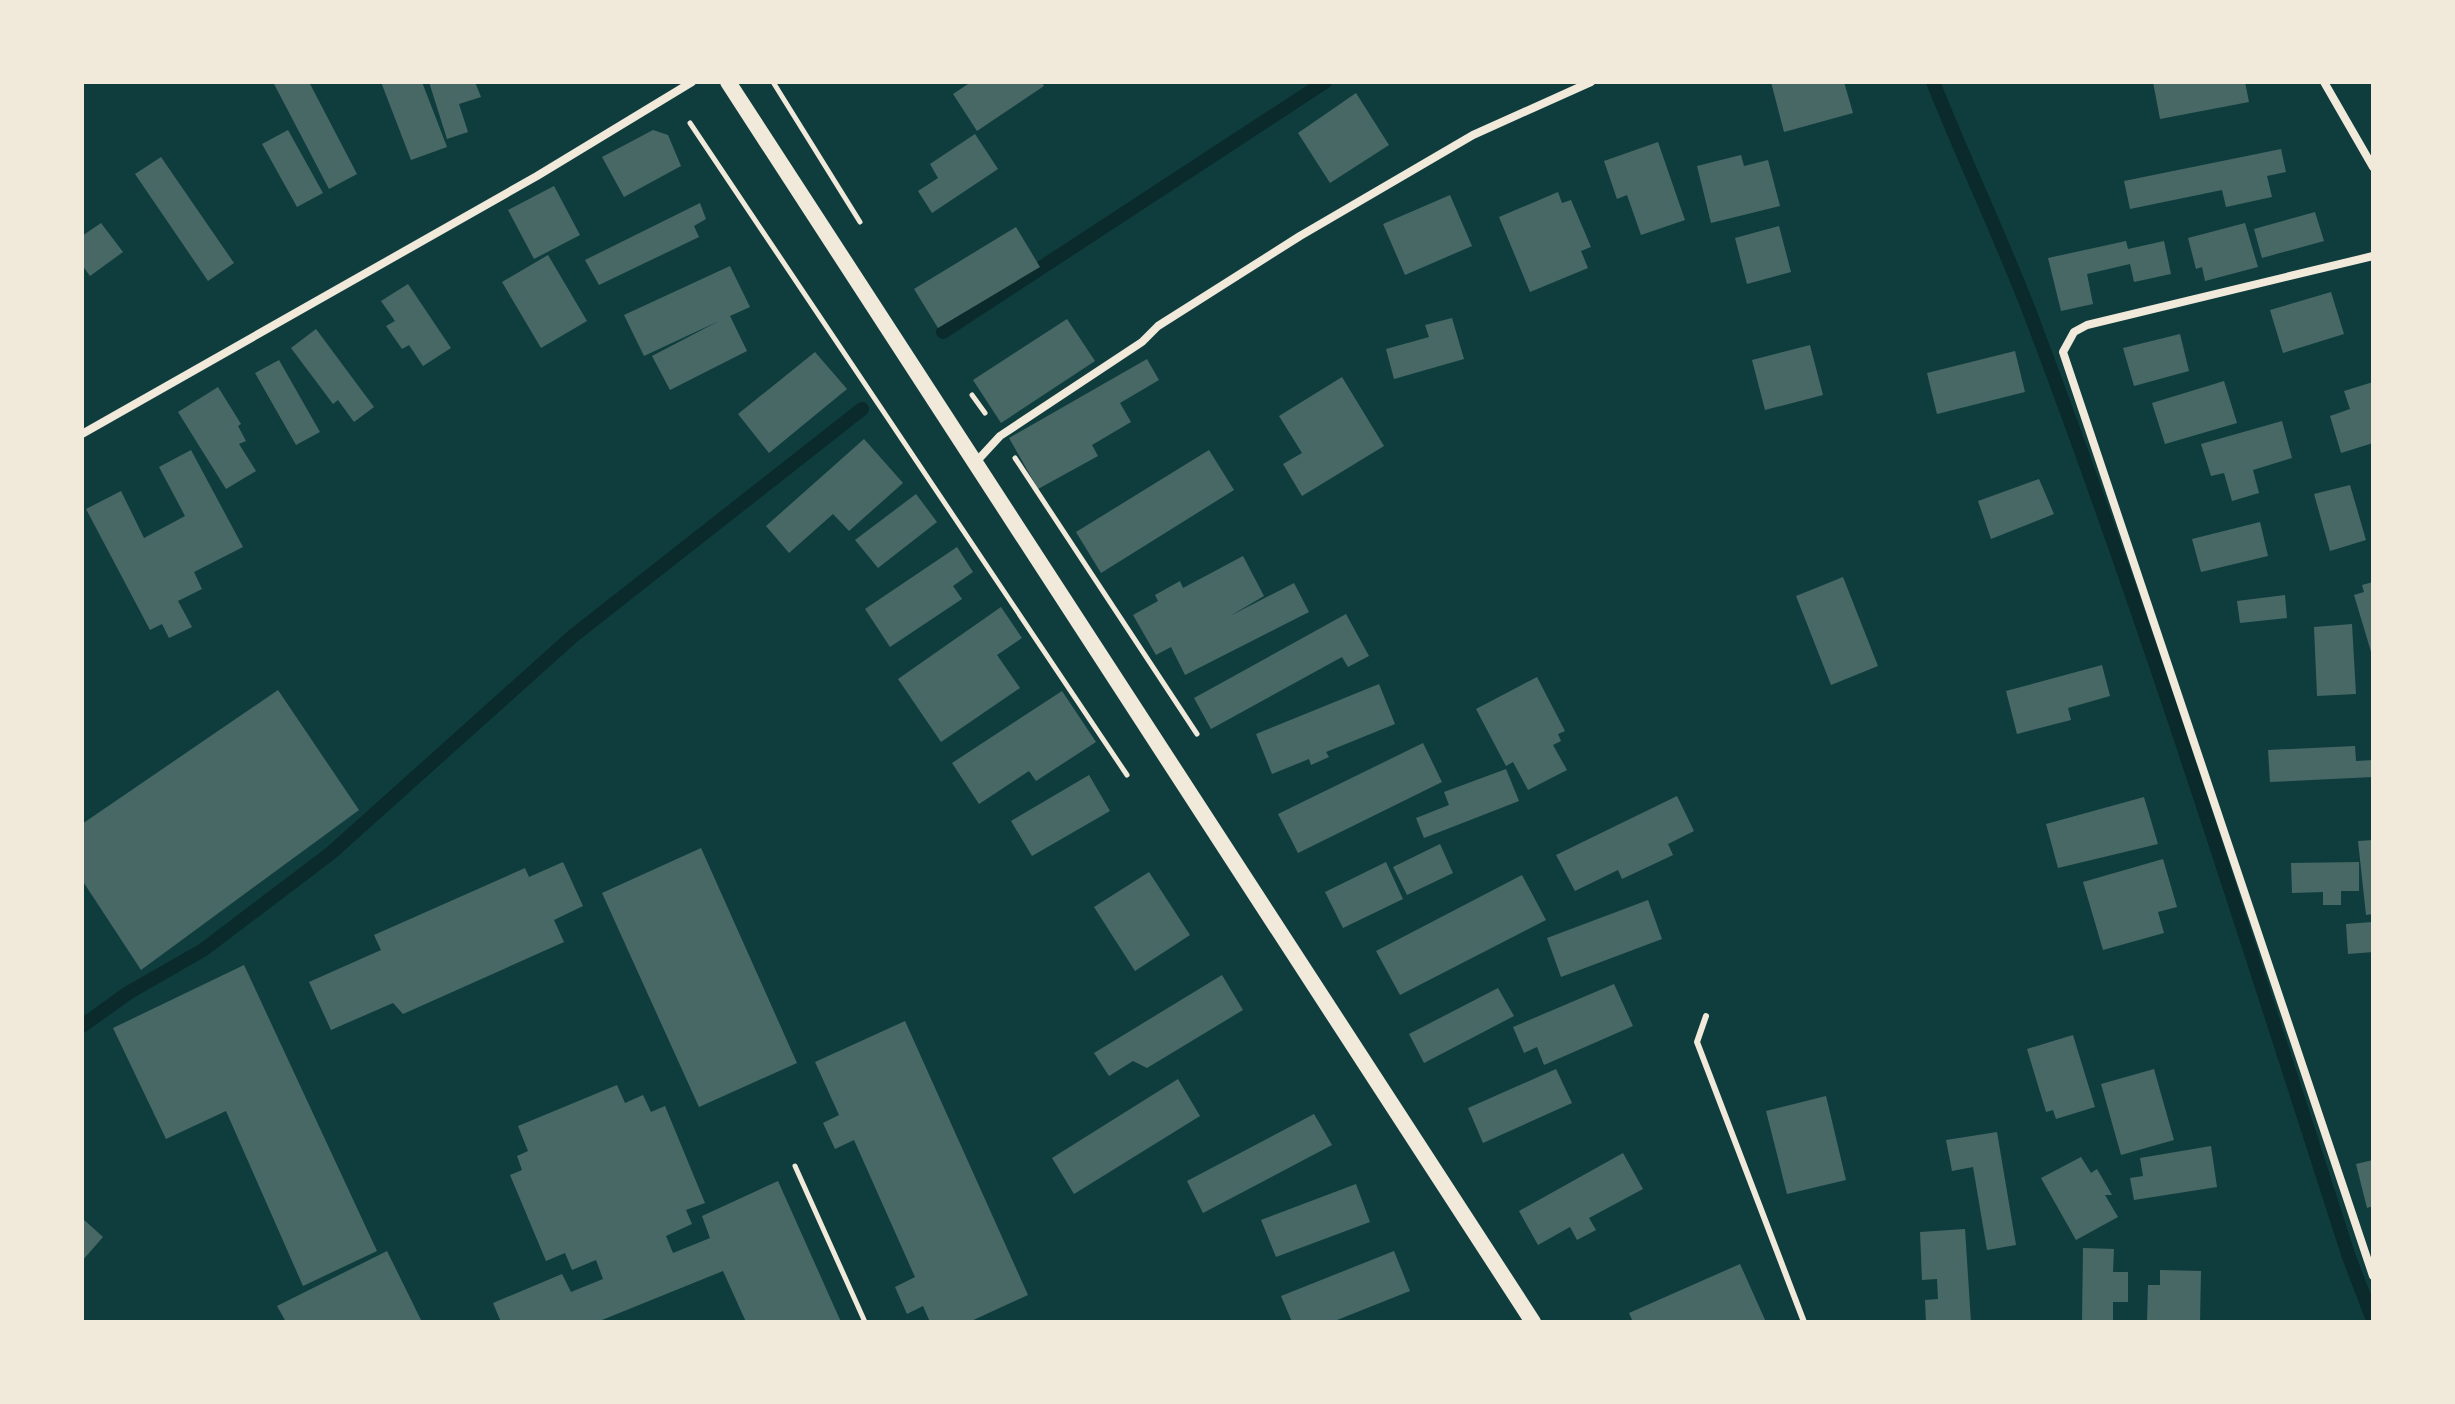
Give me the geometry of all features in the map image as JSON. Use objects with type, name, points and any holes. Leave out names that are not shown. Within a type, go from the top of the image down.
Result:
[{"type":"main road","points":[[728,82],[1533,1322]]},
{"type":"street","points":[[82,434],[537,176],[692,82]]},
{"type":"street","points":[[976,463],[1000,436],[1142,342],[1158,326],[1334,215],[1473,135],[1591,82]]},
{"type":"street","points":[[2324,82],[2373,167]]},
{"type":"street","points":[[2373,256],[2087,325],[2074,332],[2063,352],[2373,1276]]},
{"type":"lane","points":[[1706,1016],[1697,1042],[1804,1322]]},
{"type":"path","points":[[773,82],[863,226]]},
{"type":"path","points":[[690,123],[1127,775]]},
{"type":"path","points":[[965,383],[1197,734]]},
{"type":"path","points":[[795,1166],[865,1322]]},
{"type":"building","points":[[273,82],[309,82],[357,174],[329,189]]},
{"type":"building","points":[[381,82],[422,82],[447,147],[411,160]]},
{"type":"building","points":[[429,82],[475,82],[481,97],[459,104],[468,132],[447,139]]},
{"type":"building","points":[[971,82],[1042,82],[1044,86],[977,131],[953,94]]},
{"type":"building","points":[[1771,82],[1844,82],[1853,113],[1784,132]]},
{"type":"building","points":[[2153,82],[2245,82],[2249,102],[2160,119]]},
{"type":"building","points":[[1356,93],[1389,145],[1330,183],[1298,133]]},
{"type":"building","points":[[288,130],[323,193],[297,207],[262,144]]},
{"type":"building","points":[[653,130],[668,135],[681,166],[624,197],[602,157]]},
{"type":"building","points":[[975,134],[998,169],[932,213],[918,191],[938,178],[930,164]]},
{"type":"building","points":[[1658,142],[1685,220],[1641,235],[1627,195],[1617,199],[1604,161]]},
{"type":"building","points":[[2281,149],[2286,172],[2267,176],[2272,197],[2226,207],[2222,190],[2130,209],[2124,181]]},
{"type":"building","points":[[1741,155],[1744,166],[1768,160],[1780,206],[1711,223],[1697,166]]},
{"type":"building","points":[[161,157],[234,263],[208,281],[135,174]]},
{"type":"building","points":[[554,186],[580,235],[534,259],[508,210]]},
{"type":"building","points":[[1558,192],[1562,203],[1571,200],[1591,247],[1581,251],[1588,268],[1530,292],[1499,217]]},
{"type":"building","points":[[1450,195],[1472,246],[1405,275],[1383,224]]},
{"type":"building","points":[[700,203],[706,219],[694,226],[699,237],[599,285],[585,260]]},
{"type":"building","points":[[2315,212],[2324,241],[2262,258],[2254,229]]},
{"type":"building","points":[[101,223],[123,252],[90,276],[82,265],[82,236]]},
{"type":"building","points":[[2245,223],[2258,267],[2205,281],[2202,267],[2196,269],[2188,238]]},
{"type":"building","points":[[1779,226],[1791,272],[1747,284],[1735,238]]},
{"type":"building","points":[[1016,227],[1040,267],[938,328],[914,289]]},
{"type":"building","points":[[2126,241],[2128,249],[2164,241],[2171,274],[2134,282],[2130,264],[2087,274],[2093,304],[2061,311],[2048,258]]},
{"type":"building","points":[[548,255],[587,321],[541,348],[502,282]]},
{"type":"building","points":[[730,266],[750,307],[730,316],[747,351],[670,390],[652,356],[719,321],[644,356],[624,315]]},
{"type":"building","points":[[408,284],[451,348],[423,366],[409,345],[402,349],[386,326],[395,321],[381,301]]},
{"type":"building","points":[[2331,292],[2344,334],[2283,353],[2270,310]]},
{"type":"building","points":[[1452,318],[1464,359],[1394,379],[1386,349],[1429,337],[1425,325]]},
{"type":"building","points":[[1067,319],[1095,361],[1001,423],[973,380]]},
{"type":"building","points":[[316,329],[374,407],[354,422],[338,400],[333,404],[291,348]]},
{"type":"building","points":[[2180,334],[2189,371],[2134,386],[2123,348]]},
{"type":"building","points":[[1810,345],[1823,395],[1765,410],[1752,360]]},
{"type":"building","points":[[2015,351],[2025,392],[1937,414],[1927,373]]},
{"type":"building","points":[[815,352],[847,389],[769,453],[738,414]]},
{"type":"building","points":[[1147,359],[1159,380],[1120,403],[1131,422],[1092,445],[1098,456],[1038,489],[1009,438]]},
{"type":"building","points":[[279,360],[320,432],[296,445],[255,373]]},
{"type":"building","points":[[1342,377],[1384,446],[1302,496],[1283,464],[1302,453],[1279,416]]},
{"type":"building","points":[[2224,381],[2237,423],[2165,444],[2152,403]]},
{"type":"building","points":[[2373,382],[2373,443],[2341,453],[2330,416],[2350,409],[2344,391]]},
{"type":"building","points":[[218,387],[241,424],[238,426],[246,441],[239,444],[256,471],[226,489],[178,412]]},
{"type":"building","points":[[2282,421],[2292,458],[2253,470],[2259,493],[2232,501],[2224,473],[2211,476],[2201,444]]},
{"type":"building","points":[[864,439],[903,483],[849,531],[833,514],[789,553],[766,526]]},
{"type":"building","points":[[191,450],[243,547],[194,572],[202,589],[178,601],[192,627],[169,638],[162,624],[150,630],[86,509],[121,491],[144,538],[185,516],[159,467]]},
{"type":"building","points":[[1209,450],[1234,490],[1101,573],[1076,532]]},
{"type":"building","points":[[2039,479],[2054,514],[1991,539],[1978,501]]},
{"type":"building","points":[[2350,485],[2366,540],[2330,551],[2314,494]]},
{"type":"building","points":[[916,494],[937,522],[878,568],[855,540]]},
{"type":"building","points":[[2260,522],[2268,556],[2201,572],[2192,539]]},
{"type":"building","points":[[957,547],[973,572],[953,586],[962,599],[890,647],[865,609]]},
{"type":"building","points":[[1243,556],[1264,596],[1230,616],[1294,583],[1309,612],[1185,675],[1171,647],[1156,655],[1133,615],[1158,601],[1155,595],[1180,581],[1183,588]]},
{"type":"building","points":[[1843,577],[1878,666],[1831,685],[1796,596]]},
{"type":"building","points":[[2373,582],[2372,655],[2354,595],[2364,592],[2362,585]]},
{"type":"building","points":[[2285,595],[2287,618],[2240,623],[2237,601]]},
{"type":"building","points":[[1001,607],[1022,638],[997,655],[1020,688],[941,742],[898,679]]},
{"type":"building","points":[[1346,614],[1369,656],[1348,667],[1342,657],[1211,729],[1194,698]]},
{"type":"building","points":[[2352,624],[2356,694],[2317,696],[2314,627]]},
{"type":"building","points":[[2102,665],[2110,696],[2068,708],[2071,720],[2017,734],[2006,691]]},
{"type":"building","points":[[1537,677],[1565,731],[1558,734],[1561,741],[1553,745],[1567,770],[1528,790],[1513,762],[1506,766],[1476,709]]},
{"type":"building","points":[[1379,684],[1395,724],[1326,752],[1329,757],[1311,765],[1309,759],[1272,774],[1256,734]]},
{"type":"building","points":[[278,690],[359,810],[141,970],[82,880],[82,824]]},
{"type":"building","points":[[1062,691],[1096,742],[1036,781],[1029,771],[979,804],[952,763]]},
{"type":"building","points":[[1423,743],[1442,782],[1298,853],[1278,814]]},
{"type":"building","points":[[2355,746],[2356,761],[2373,760],[2373,777],[2270,782],[2268,750]]},
{"type":"building","points":[[1506,769],[1519,801],[1424,838],[1416,818],[1449,805],[1444,792]]},
{"type":"building","points":[[1089,775],[1110,811],[1032,856],[1011,821]]},
{"type":"building","points":[[1677,796],[1694,831],[1668,844],[1673,855],[1622,879],[1618,870],[1575,891],[1556,855]]},
{"type":"building","points":[[2144,797],[2158,844],[2058,868],[2046,824]]},
{"type":"building","points":[[2373,840],[2373,914],[2366,915],[2358,841]]},
{"type":"building","points":[[1440,844],[1453,873],[1407,895],[1393,867]]},
{"type":"building","points":[[701,848],[797,1063],[699,1107],[602,893]]},
{"type":"building","points":[[2163,859],[2177,907],[2158,912],[2164,933],[2103,950],[2083,882]]},
{"type":"building","points":[[563,862],[583,906],[554,920],[564,942],[403,1014],[393,1003],[331,1030],[309,982],[381,950],[374,935],[525,868],[529,877]]},
{"type":"building","points":[[1386,862],[1403,899],[1343,928],[1325,892]]},
{"type":"building","points":[[2359,862],[2359,891],[2341,891],[2341,905],[2323,905],[2323,892],[2292,893],[2291,863]]},
{"type":"building","points":[[1149,872],[1190,935],[1135,971],[1094,907]]},
{"type":"building","points":[[1522,875],[1546,920],[1400,995],[1376,951]]},
{"type":"building","points":[[1648,900],[1662,939],[1561,977],[1547,938]]},
{"type":"building","points":[[2373,922],[2373,952],[2348,954],[2346,924]]},
{"type":"building","points":[[244,965],[377,1251],[303,1286],[226,1111],[166,1139],[113,1028]]},
{"type":"building","points":[[1222,975],[1243,1010],[1147,1068],[1133,1061],[1109,1076],[1094,1053]]},
{"type":"building","points":[[1614,984],[1633,1026],[1544,1065],[1537,1047],[1524,1053],[1513,1027]]},
{"type":"building","points":[[1498,988],[1514,1016],[1424,1063],[1409,1034]]},
{"type":"building","points":[[905,1021],[1028,1295],[969,1322],[930,1322],[923,1306],[907,1314],[895,1287],[915,1277],[854,1140],[835,1149],[823,1123],[839,1115],[815,1062]]},
{"type":"building","points":[[2073,1035],[2095,1107],[2056,1119],[2053,1110],[2046,1112],[2027,1049]]},
{"type":"building","points":[[1556,1069],[1572,1103],[1483,1143],[1468,1108]]},
{"type":"building","points":[[2154,1069],[2174,1140],[2121,1155],[2101,1084]]},
{"type":"building","points":[[1178,1079],[1200,1116],[1074,1194],[1052,1158]]},
{"type":"building","points":[[617,1085],[625,1103],[643,1095],[651,1112],[665,1106],[705,1203],[686,1210],[692,1224],[666,1236],[673,1253],[710,1238],[702,1216],[778,1181],[841,1322],[746,1322],[723,1271],[597,1322],[501,1322],[493,1303],[562,1274],[571,1292],[603,1279],[596,1260],[572,1270],[565,1253],[546,1261],[510,1175],[522,1170],[517,1156],[528,1151],[518,1126]]},
{"type":"building","points":[[1826,1096],[1846,1180],[1787,1194],[1766,1111]]},
{"type":"building","points":[[1314,1114],[1332,1145],[1203,1213],[1187,1181]]},
{"type":"building","points":[[1997,1132],[2016,1245],[1987,1250],[1973,1167],[1952,1171],[1946,1140]]},
{"type":"building","points":[[2211,1146],[2217,1187],[2134,1200],[2130,1178],[2143,1176],[2140,1158]]},
{"type":"building","points":[[1623,1153],[1643,1189],[1589,1218],[1596,1230],[1577,1240],[1570,1227],[1538,1245],[1519,1211]]},
{"type":"building","points":[[2081,1157],[2091,1173],[2097,1169],[2112,1195],[2105,1195],[2118,1217],[2076,1240],[2041,1178]]},
{"type":"building","points":[[2373,1160],[2373,1206],[2367,1208],[2356,1164]]},
{"type":"building","points":[[1356,1184],[1370,1222],[1276,1257],[1261,1220]]},
{"type":"building","points":[[82,1218],[103,1237],[82,1261]]},
{"type":"building","points":[[1965,1229],[1971,1322],[1926,1322],[1925,1300],[1938,1299],[1937,1279],[1922,1280],[1920,1232]]},
{"type":"building","points":[[2083,1248],[2114,1249],[2113,1272],[2128,1272],[2128,1302],[2113,1302],[2113,1322],[2082,1322]]},
{"type":"building","points":[[387,1251],[422,1322],[286,1322],[277,1306]]},
{"type":"building","points":[[1394,1251],[1410,1291],[1332,1322],[1292,1322],[1281,1296]]},
{"type":"building","points":[[1740,1264],[1766,1322],[1633,1322],[1629,1313]]},
{"type":"building","points":[[2160,1270],[2201,1271],[2200,1322],[2147,1322],[2148,1285],[2160,1285]]},
{"type":"waterway","points":[[943,332],[1325,82]]},
{"type":"waterway","points":[[1933,82],[2030,313],[2115,547],[2196,783],[2349,1257],[2373,1320]]},
{"type":"waterway","points":[[82,1026],[128,993],[203,950],[331,853],[573,636],[862,409]]}]
